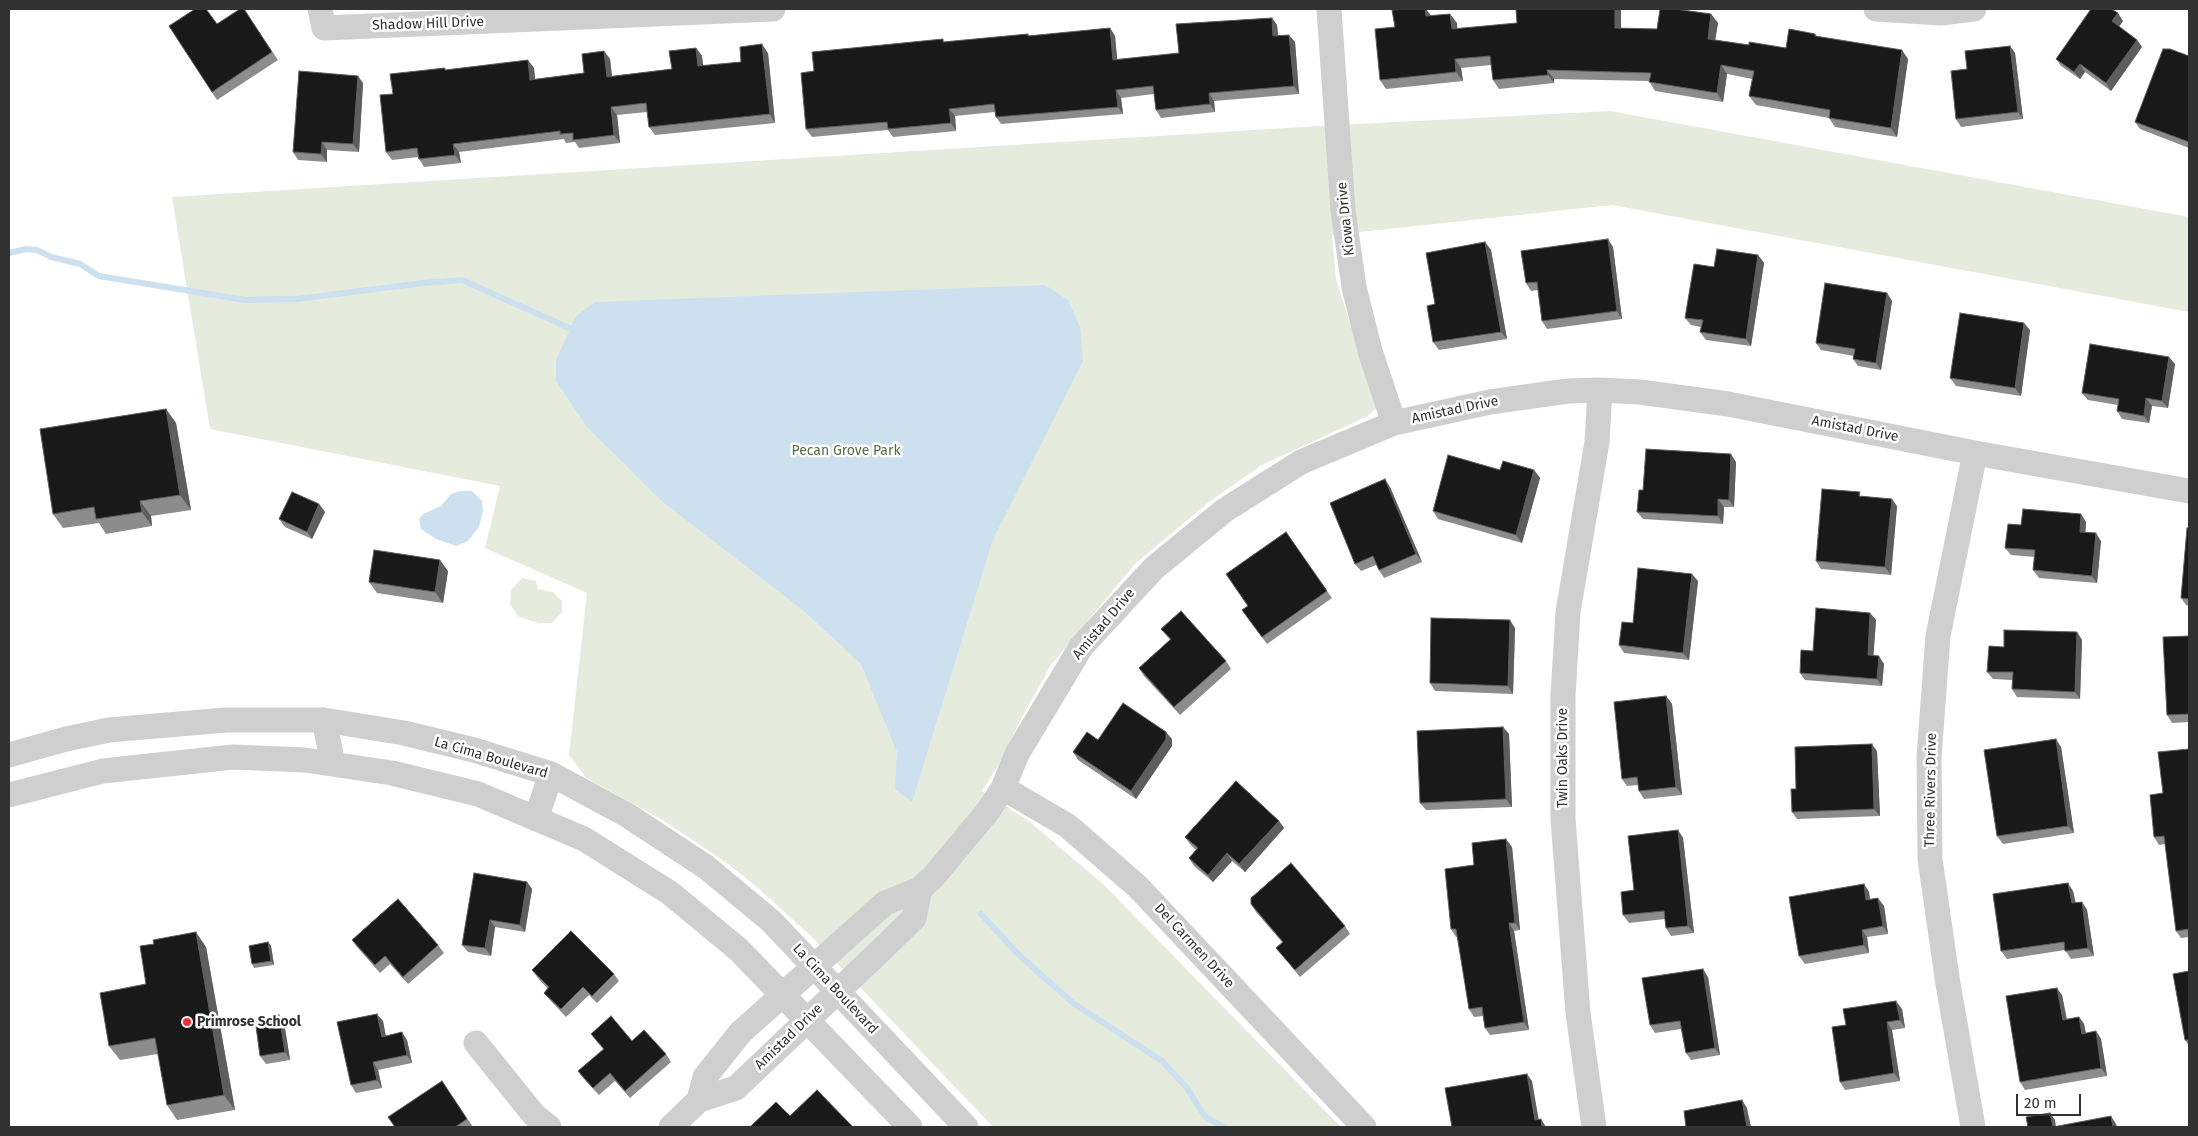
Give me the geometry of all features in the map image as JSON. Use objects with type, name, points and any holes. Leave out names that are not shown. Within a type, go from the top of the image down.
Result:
[{"type":"street","name":"Shadow Hill Drive","points":[[322,19],[773,9]]},
{"type":"street","name":"Kiowa Drive","points":[[1329,9],[1344,210],[1354,287],[1370,351],[1394,423]]},
{"type":"street","points":[[1876,9],[1941,13],[1974,9]]},
{"type":"street","name":"Twin Oaks Drive","points":[[1594,1127],[1578,1013],[1563,820],[1563,696],[1568,612],[1598,442],[1600,390]]},
{"type":"street","name":"Amistad Drive","points":[[699,1100],[705,1077],[740,1033],[885,903],[920,889],[934,876],[988,811],[1003,788],[1017,754],[1081,647],[1154,568],[1225,510],[1301,462],[1394,423],[1490,402],[1568,391],[1640,392],[1728,404],[1975,453],[2189,490]]},
{"type":"street","name":"Three Rivers Drive","points":[[1973,1127],[1948,984],[1930,859],[1929,757],[1938,636],[1975,453]]},
{"type":"street","name":"La Cima Boulevard","points":[[19,753],[66,739],[109,730],[226,720],[324,720],[404,733],[474,750],[551,774],[627,815],[706,867],[771,921],[966,1127]]},
{"type":"street","points":[[324,720],[333,764]]},
{"type":"street","points":[[19,753],[39,787]]},
{"type":"street","points":[[9,795],[103,771],[233,757],[305,760],[333,764],[392,773],[478,794],[584,839],[670,892],[739,950],[910,1127]]},
{"type":"street","points":[[536,819],[551,774]]},
{"type":"street","name":"Del Carmen Drive","points":[[1003,788],[1068,826],[1138,887],[1364,1127]]},
{"type":"street","name":"Amistad Drive","points":[[671,1127],[699,1100],[736,1088],[837,992],[914,918],[920,889]]},
{"type":"street","points":[[476,1043],[534,1115],[549,1127]]},
{"type":"green space","name":"Pecan Grove Park","points":[[1610,111],[2189,217],[2189,312],[1612,205],[1332,235],[1336,279],[1377,408],[1366,417],[1262,465],[1209,502],[1135,564],[1051,665],[999,764],[982,791],[1029,821],[1103,884],[1341,1127],[993,1127],[814,939],[758,888],[728,864],[661,819],[586,778],[569,755],[587,593],[485,548],[500,486],[210,429],[172,197],[1319,126]]},
{"type":"green space","points":[[522,578],[536,581],[538,589],[553,592],[562,601],[562,612],[552,623],[539,623],[519,617],[510,604],[511,590]]},
{"type":"water","points":[[1045,285],[1068,300],[1080,327],[1083,361],[993,539],[912,802],[895,789],[897,752],[861,664],[804,611],[663,502],[587,427],[556,381],[556,360],[576,316],[595,302]]},
{"type":"water","points":[[460,491],[472,491],[482,501],[483,511],[479,527],[468,541],[456,546],[436,539],[421,529],[419,519],[423,514],[441,506],[451,494]]},
{"type":"building","points":[[195,9],[206,9],[217,24],[240,9],[244,9],[272,52],[212,92],[169,26]]},
{"type":"building","points":[[1425,9],[1426,16],[1450,14],[1452,29],[1517,23],[1516,9],[1615,9],[1615,28],[1657,29],[1660,9],[1675,9],[1711,14],[1708,39],[1749,45],[1749,42],[1786,48],[1789,29],[1815,34],[1815,36],[1902,50],[1891,128],[1829,118],[1830,110],[1749,96],[1754,71],[1721,65],[1717,93],[1649,82],[1651,73],[1547,70],[1548,75],[1493,80],[1490,56],[1455,59],[1456,72],[1380,80],[1375,29],[1395,27],[1392,10]]},
{"type":"building","points":[[2091,9],[2111,9],[2118,13],[2112,21],[2137,40],[2106,83],[2080,64],[2074,72],[2056,59]]},
{"type":"building","points":[[1272,18],[1273,36],[1289,35],[1294,86],[1209,93],[1210,104],[1156,110],[1153,86],[1116,90],[1118,107],[996,117],[994,104],[949,109],[951,123],[888,129],[887,122],[806,129],[801,73],[814,71],[812,52],[943,39],[943,42],[1110,28],[1113,60],[1179,53],[1176,24]]},
{"type":"building","points":[[762,44],[770,114],[649,127],[646,103],[611,107],[614,135],[573,140],[573,133],[560,134],[560,131],[453,144],[455,155],[419,159],[417,148],[386,152],[380,95],[393,94],[390,74],[445,68],[445,70],[528,60],[530,80],[584,73],[582,54],[604,51],[607,77],[672,69],[669,51],[696,48],[698,66],[741,62],[740,47]]},
{"type":"building","points":[[2010,46],[2018,112],[1956,119],[1951,71],[1967,69],[1965,51]]},
{"type":"building","points":[[2163,49],[2170,49],[2189,56],[2189,142],[2135,122]]},
{"type":"building","points":[[299,71],[358,76],[353,144],[322,142],[321,154],[293,152]]},
{"type":"building","points":[[1608,239],[1617,311],[1542,321],[1537,282],[1526,283],[1521,251]]},
{"type":"building","points":[[1485,242],[1501,332],[1433,342],[1427,306],[1435,304],[1426,253]]},
{"type":"building","points":[[1717,249],[1758,255],[1746,339],[1700,332],[1703,320],[1685,318],[1694,264],[1714,267]]},
{"type":"building","points":[[1825,283],[1887,293],[1876,363],[1853,359],[1855,349],[1816,343]]},
{"type":"building","points":[[1960,313],[2024,323],[2015,388],[1950,378]]},
{"type":"building","points":[[2090,344],[2169,357],[2162,401],[2146,398],[2144,416],[2117,411],[2119,399],[2082,393]]},
{"type":"building","points":[[166,409],[180,495],[140,501],[142,512],[96,519],[94,507],[53,514],[40,429]]},
{"type":"building","points":[[1646,449],[1731,454],[1729,500],[1718,499],[1718,516],[1637,512],[1639,490],[1643,490]]},
{"type":"building","points":[[1448,455],[1500,470],[1503,461],[1534,470],[1516,535],[1433,511]]},
{"type":"building","points":[[1385,479],[1416,554],[1379,570],[1373,556],[1355,564],[1330,503]]},
{"type":"building","points":[[1822,489],[1860,492],[1859,496],[1892,499],[1885,567],[1816,561]]},
{"type":"building","points":[[292,492],[319,504],[307,532],[279,519]]},
{"type":"building","points":[[2023,509],[2081,514],[2080,532],[2096,533],[2092,576],[2033,570],[2035,550],[2005,548],[2008,524],[2021,525]]},
{"type":"building","points":[[2187,528],[2189,528],[2189,599],[2181,598]]},
{"type":"building","points":[[1286,532],[1327,591],[1262,637],[1242,610],[1248,606],[1226,574]]},
{"type":"building","points":[[374,550],[440,560],[435,592],[369,582]]},
{"type":"building","points":[[1638,568],[1692,574],[1683,653],[1619,645],[1622,622],[1633,623]]},
{"type":"building","points":[[1816,608],[1870,613],[1868,655],[1879,656],[1877,679],[1800,673],[1801,650],[1813,651]]},
{"type":"building","points":[[1181,611],[1226,661],[1174,707],[1139,668],[1171,639],[1161,629]]},
{"type":"building","points":[[1431,618],[1510,620],[1508,686],[1430,683]]},
{"type":"building","points":[[2004,630],[2077,632],[2075,692],[2012,689],[2013,672],[1987,672],[1989,646],[2004,647]]},
{"type":"building","points":[[2189,636],[2189,714],[2167,715],[2163,637]]},
{"type":"building","points":[[1666,696],[1676,787],[1639,791],[1637,777],[1622,779],[1614,702]]},
{"type":"building","points":[[1123,703],[1166,732],[1166,739],[1131,791],[1073,752],[1087,732],[1098,740]]},
{"type":"building","points":[[1503,727],[1506,799],[1420,803],[1417,731]]},
{"type":"building","points":[[2056,739],[2068,826],[1997,836],[1984,750]]},
{"type":"building","points":[[1872,744],[1874,809],[1792,812],[1791,789],[1796,789],[1795,747]]},
{"type":"building","points":[[2189,749],[2189,929],[2176,931],[2164,836],[2154,837],[2150,795],[2163,793],[2158,752]]},
{"type":"building","points":[[1236,781],[1279,821],[1239,864],[1227,853],[1208,875],[1189,858],[1198,848],[1185,837]]},
{"type":"building","points":[[1678,830],[1688,926],[1666,928],[1664,911],[1623,915],[1621,892],[1634,890],[1628,836]]},
{"type":"building","points":[[1506,839],[1515,923],[1509,923],[1524,1022],[1485,1028],[1482,1007],[1469,1009],[1456,929],[1451,929],[1445,869],[1474,865],[1472,843]]},
{"type":"building","points":[[1291,863],[1345,926],[1295,970],[1276,948],[1283,942],[1251,904],[1251,898]]},
{"type":"building","points":[[474,873],[527,882],[520,925],[490,920],[485,948],[462,945]]},
{"type":"building","points":[[2068,883],[2072,903],[2082,902],[2088,948],[2065,951],[2064,942],[2001,951],[1993,894]]},
{"type":"building","points":[[1864,884],[1866,900],[1878,898],[1883,926],[1862,930],[1864,945],[1799,956],[1789,897]]},
{"type":"building","points":[[398,899],[438,945],[403,977],[385,956],[375,965],[352,940]]},
{"type":"building","points":[[571,931],[614,974],[592,996],[583,987],[561,1009],[544,993],[549,987],[532,970]]},
{"type":"building","points":[[196,932],[224,1095],[167,1105],[155,1038],[109,1046],[100,993],[146,984],[140,946],[154,944],[153,940]]},
{"type":"building","points":[[268,942],[271,961],[252,964],[249,946]]},
{"type":"building","points":[[1703,969],[1715,1048],[1686,1053],[1680,1021],[1650,1025],[1642,978]]},
{"type":"building","points":[[2189,971],[2189,1040],[2185,1040],[2173,974]]},
{"type":"building","points":[[2057,988],[2063,1020],[2079,1017],[2082,1034],[2096,1031],[2101,1068],[2020,1082],[2006,996]]},
{"type":"building","points":[[1896,1001],[1900,1020],[1887,1022],[1894,1073],[1840,1082],[1832,1027],[1846,1025],[1843,1009]]},
{"type":"building","points":[[377,1014],[382,1037],[402,1032],[407,1055],[373,1062],[377,1080],[351,1085],[337,1022]]},
{"type":"building","points":[[279,1015],[285,1052],[260,1056],[255,1019]]},
{"type":"building","points":[[611,1016],[632,1041],[644,1030],[666,1054],[625,1091],[610,1073],[593,1088],[578,1071],[604,1049],[591,1034]]},
{"type":"building","points":[[1527,1074],[1535,1120],[1541,1119],[1542,1127],[1452,1127],[1445,1088]]},
{"type":"building","points":[[442,1081],[467,1119],[455,1127],[395,1127],[388,1117]]},
{"type":"building","points":[[817,1090],[853,1127],[750,1127],[776,1102],[790,1116]]},
{"type":"building","points":[[1742,1100],[1747,1127],[1686,1127],[1684,1111]]},
{"type":"building","points":[[2050,1113],[2053,1127],[2028,1127],[2026,1117]]},
{"type":"building","points":[[2111,1116],[2113,1127],[2053,1127]]},
{"type":"waterway","points":[[9,253],[26,249],[37,250],[51,257],[80,264],[99,276],[245,300],[297,299],[462,280],[576,331]]},
{"type":"waterway","points":[[981,914],[1018,954],[1073,1003],[1162,1061],[1187,1088],[1205,1117],[1224,1127]]},
{"type":"place","name":"Primrose School","points":[[187,1022]]}]
